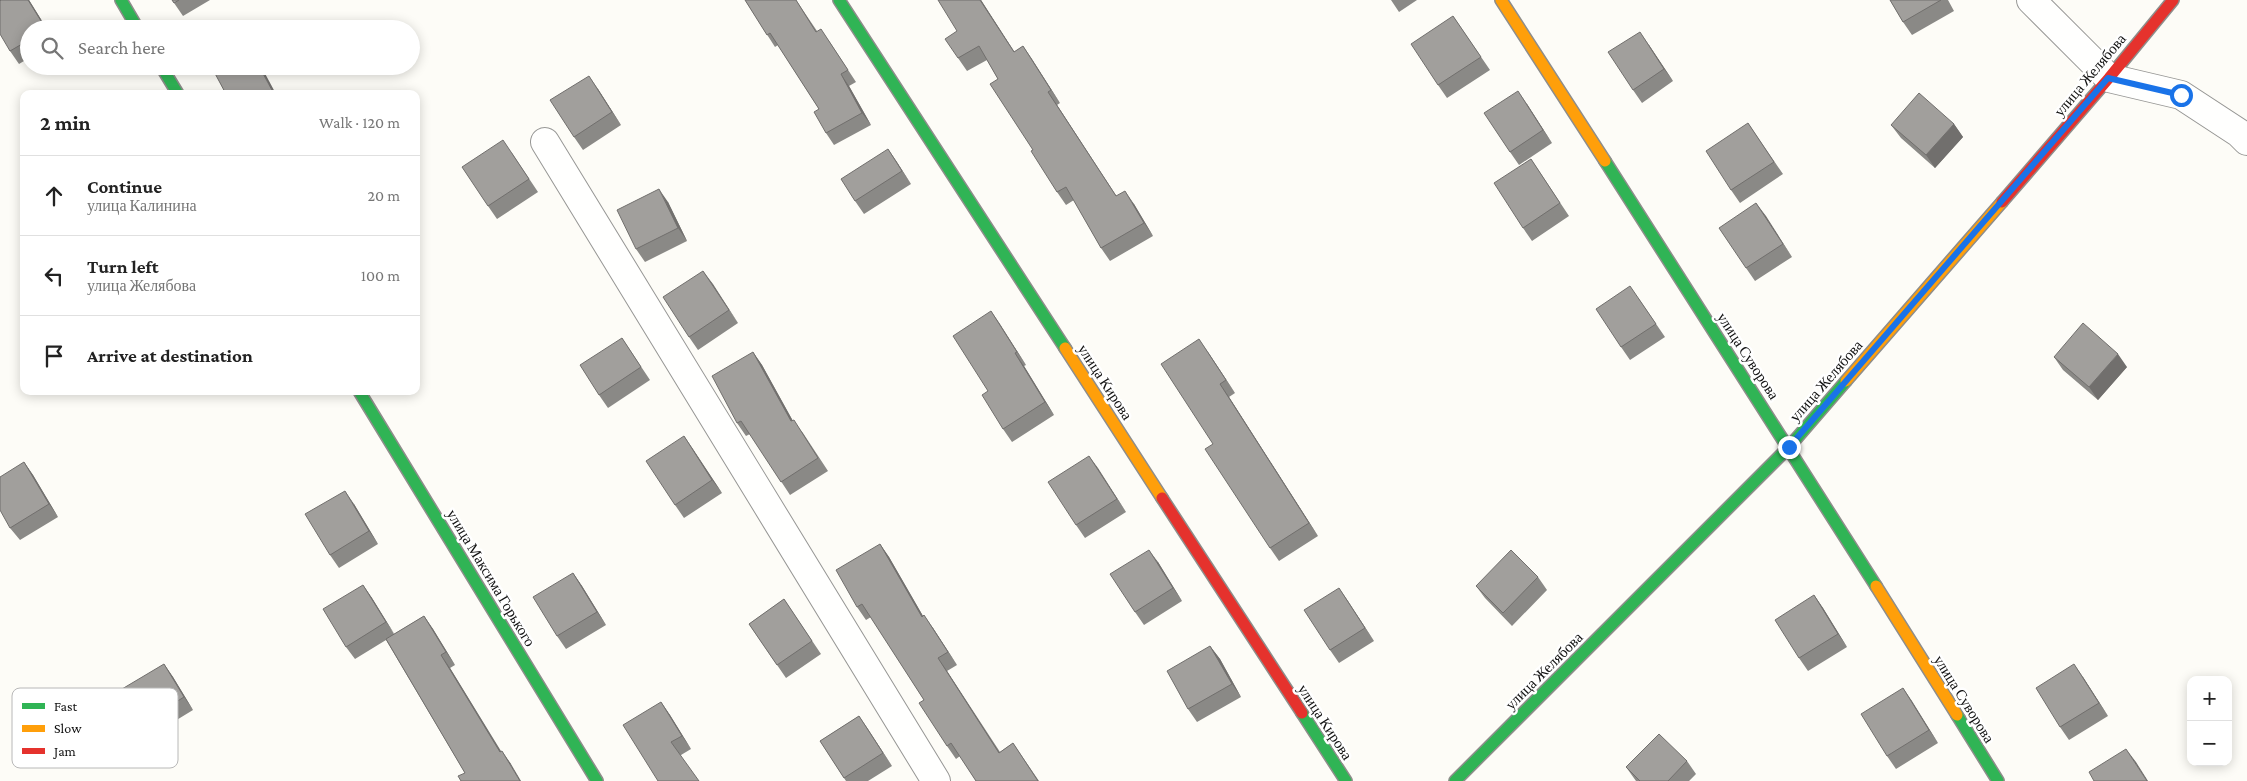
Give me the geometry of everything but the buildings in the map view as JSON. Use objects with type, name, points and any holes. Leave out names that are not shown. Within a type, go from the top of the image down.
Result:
[{"type":"street","points":[[121,0],[133,20]]},
{"type":"street","name":"улица Кирова","points":[[838,0],[1346,781]]},
{"type":"street","name":"улица Суворова","points":[[1501,0],[1789,447],[1998,781]]},
{"type":"street","points":[[2031,0],[2108,78],[2181,95],[2239,133],[2247,141]]},
{"type":"street","name":"улица Желябова","points":[[1455,781],[1789,447],[2108,78],[2173,0]]},
{"type":"street","points":[[166,75],[176,90]]},
{"type":"street","points":[[545,142],[936,781]]},
{"type":"street","name":"улица Максима Горького","points":[[362,395],[597,781]]},
{"type":"traffic: fast","points":[[121,0],[133,20]]},
{"type":"traffic: fast","points":[[839,0],[1065,348]]},
{"type":"traffic: fast","points":[[166,75],[176,90]]},
{"type":"traffic: fast","points":[[1605,161],[1876,586]]},
{"type":"traffic: fast","points":[[1455,781],[1789,447],[1846,381]]},
{"type":"traffic: fast","points":[[361,395],[597,781]]},
{"type":"traffic: fast","points":[[1302,713],[1346,781]]},
{"type":"traffic: fast","points":[[1957,715],[1998,781]]},
{"type":"traffic: slow","points":[[1501,0],[1605,161]]},
{"type":"traffic: slow","points":[[1846,381],[2002,202]]},
{"type":"traffic: slow","points":[[1065,348],[1162,498]]},
{"type":"traffic: slow","points":[[1876,586],[1957,715]]},
{"type":"traffic: jam","points":[[2002,202],[2109,78],[2173,0]]},
{"type":"traffic: jam","points":[[1162,498],[1302,713]]},
{"type":"route","points":[[1789,447],[2108,78],[2181,95]]}]
